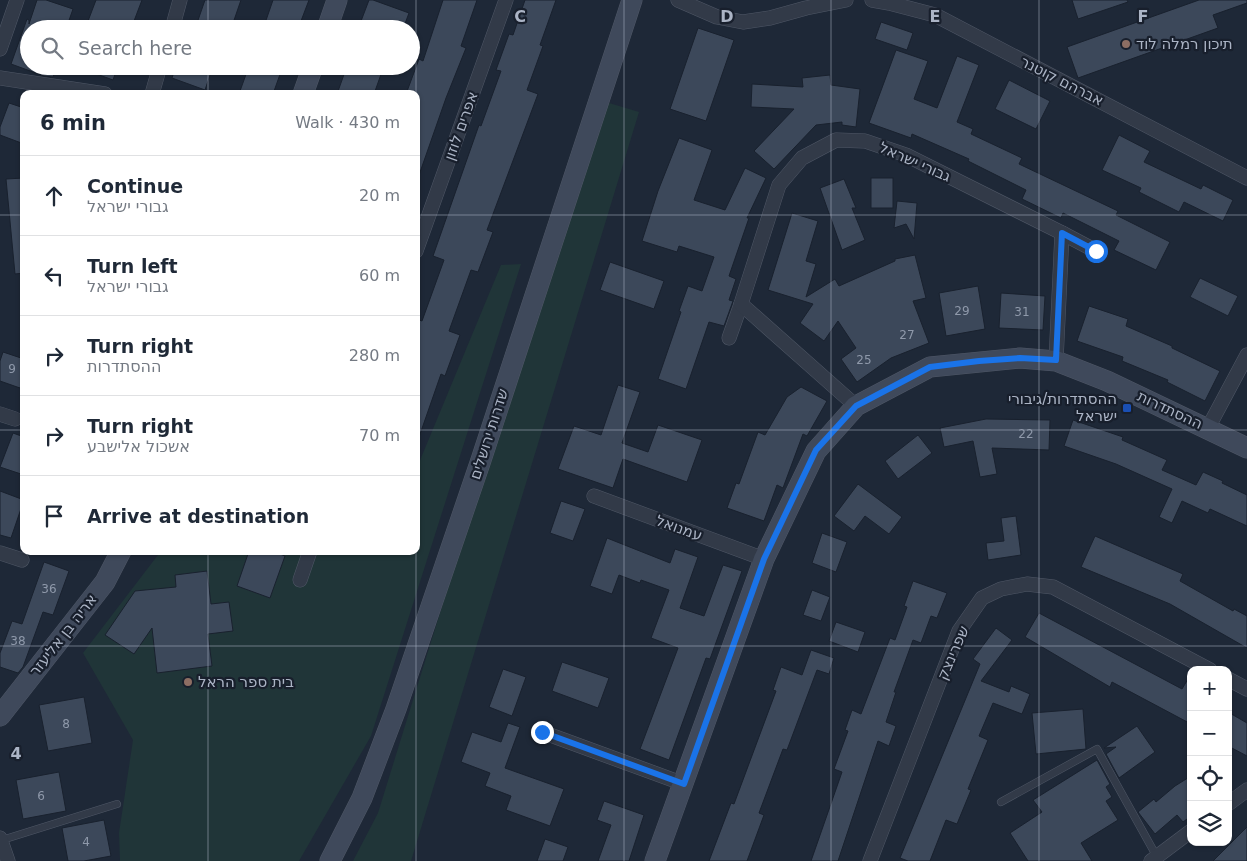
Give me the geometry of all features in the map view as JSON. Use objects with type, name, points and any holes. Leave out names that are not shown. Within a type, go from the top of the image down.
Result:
[{"type":"street","points":[[0,49],[17,0]]},
{"type":"street","points":[[174,20],[180,0]]},
{"type":"street","points":[[330,20],[337,0]]},
{"type":"street","name":"אפרים לוזון","points":[[420,240],[506,0]]},
{"type":"street","name":"שדרות ירושלים","points":[[330,861],[362,798],[396,709],[481,460],[632,0]]},
{"type":"street","points":[[678,0],[718,17],[743,22],[770,18],[846,0]]},
{"type":"street","name":"אברהם קוטנר","points":[[872,0],[889,2],[935,15],[1247,178]]},
{"type":"street","points":[[153,90],[157,75]]},
{"type":"street","points":[[304,90],[310,75]]},
{"type":"street","points":[[0,78],[79,90]]},
{"type":"street","name":"גבורי ישראל","points":[[729,338],[779,185],[802,158],[836,140],[865,141],[906,155],[1096,251]]},
{"type":"street","points":[[1056,360],[1062,233]]},
{"type":"street","points":[[741,304],[856,406]]},
{"type":"street","points":[[1208,428],[1247,356]]},
{"type":"street","name":"ההסתדרות","points":[[655,861],[764,559],[816,450],[856,406],[930,367],[1020,358],[1056,360],[1107,381],[1247,448]]},
{"type":"street","points":[[0,414],[14,419]]},
{"type":"street","name":"עמנואל","points":[[594,496],[764,559]]},
{"type":"street","points":[[0,553],[22,560]]},
{"type":"street","name":"אריה בן אליעזר","points":[[0,716],[105,582],[119,555]]},
{"type":"street","points":[[300,580],[309,555]]},
{"type":"street","name":"שפרינצק","points":[[870,861],[959,631],[982,598],[1001,589],[1027,584],[1053,587],[1202,666]]},
{"type":"street","points":[[1232,681],[1247,689]]},
{"type":"street","points":[[542,732],[684,784]]},
{"type":"street","points":[[1232,801],[1247,790]]},
{"type":"street","points":[[1154,859],[1187,834]]},
{"type":"street","points":[[1,839],[8,861]]},
{"type":"lane","points":[[1001,802],[1097,749],[1154,859]]},
{"type":"lane","points":[[1,839],[118,804]]},
{"type":"green space","points":[[599,100],[639,112],[411,861],[353,861],[378,813]]},
{"type":"green space","points":[[521,264],[371,736],[299,861],[120,861],[119,833],[133,740],[83,653],[158,555],[420,555],[420,460],[501,265]]},
{"type":"building","points":[[37,0],[46,0],[73,9],[69,20],[30,20]]},
{"type":"building","points":[[96,0],[142,0],[134,20],[88,20]]},
{"type":"building","points":[[205,0],[241,0],[234,20],[198,20]]},
{"type":"building","points":[[273,0],[309,0],[301,20],[266,20]]},
{"type":"building","points":[[369,0],[409,13],[406,20],[361,20]]},
{"type":"building","points":[[443,0],[477,0],[461,46],[466,48],[420,172],[420,90],[407,90],[413,75],[420,75],[420,60],[423,61]]},
{"type":"building","points":[[525,0],[556,0],[540,45],[543,46],[527,90],[538,94],[487,230],[493,232],[478,272],[471,270],[449,331],[460,335],[445,376],[441,374],[420,434],[420,320],[422,321],[444,260],[433,256],[479,125],[481,126],[501,71],[496,70],[509,34],[513,35]]},
{"type":"building","points":[[1072,0],[1127,0],[1128,2],[1078,19]]},
{"type":"building","points":[[1199,0],[1247,0],[1247,3],[1213,15],[1218,28],[1078,78],[1067,47]]},
{"type":"building","points":[[881,22],[913,33],[907,50],[875,39]]},
{"type":"building","points":[[698,28],[734,40],[706,121],[670,109]]},
{"type":"building","points":[[20,39],[20,67],[11,64]]},
{"type":"building","points":[[896,50],[928,61],[914,99],[937,108],[957,56],[979,65],[957,122],[973,129],[971,134],[1022,158],[1019,164],[1118,211],[1116,215],[1170,242],[1156,270],[1114,250],[1119,241],[1063,213],[1061,218],[1022,199],[1026,190],[968,161],[969,159],[912,134],[911,138],[869,123]]},
{"type":"building","points":[[99,75],[115,75],[113,80]]},
{"type":"building","points":[[173,75],[210,75],[205,90],[172,78]]},
{"type":"building","points":[[246,75],[280,75],[274,90],[240,90]]},
{"type":"building","points":[[344,75],[381,75],[375,90],[338,90]]},
{"type":"building","points":[[830,75],[831,85],[860,89],[856,127],[842,125],[842,122],[816,125],[774,169],[754,151],[794,109],[751,107],[752,84],[803,87],[802,78]]},
{"type":"building","points":[[1009,80],[1050,101],[1036,129],[995,109]]},
{"type":"building","points":[[9,103],[20,107],[20,142],[0,135],[0,127]]},
{"type":"building","points":[[1119,135],[1150,151],[1144,162],[1201,189],[1203,185],[1233,200],[1223,221],[1184,202],[1179,212],[1139,192],[1141,188],[1102,170]]},
{"type":"building","points":[[679,138],[712,150],[694,200],[725,210],[745,168],[766,178],[747,218],[749,218],[729,276],[736,279],[729,300],[733,301],[724,326],[709,322],[686,389],[658,379],[688,286],[702,291],[714,257],[679,246],[677,252],[642,241],[658,191]]},
{"type":"building","points":[[20,178],[20,273],[15,274],[6,179]]},
{"type":"building","points":[[871,178],[893,178],[893,208],[871,208]]},
{"type":"building","points":[[844,179],[856,208],[852,208],[865,240],[842,250],[820,188]]},
{"type":"building","points":[[897,201],[917,203],[914,239],[906,224],[894,228]]},
{"type":"building","points":[[792,213],[818,221],[806,261],[816,264],[806,297],[835,279],[839,286],[895,261],[895,259],[915,255],[926,298],[913,301],[929,343],[891,358],[857,382],[841,359],[856,348],[838,321],[824,341],[800,323],[813,304],[768,290]]},
{"type":"building","points":[[610,262],[664,281],[654,309],[600,290]]},
{"type":"building","points":[[1200,278],[1238,296],[1228,316],[1190,297]]},
{"type":"building","points":[[978,286],[985,329],[946,336],[939,293]]},
{"type":"building","points":[[1001,293],[1045,296],[1043,330],[999,328]]},
{"type":"building","points":[[1089,306],[1128,319],[1126,326],[1172,346],[1172,348],[1220,371],[1205,401],[1167,382],[1168,380],[1122,361],[1123,357],[1077,341]]},
{"type":"building","points":[[3,352],[20,358],[20,388],[0,381],[0,361]]},
{"type":"building","points":[[618,385],[640,392],[622,443],[648,452],[658,425],[702,440],[687,482],[623,459],[613,488],[558,469],[574,426],[601,435]]},
{"type":"building","points":[[801,387],[827,401],[807,436],[803,434],[783,488],[777,485],[764,521],[727,508],[736,483],[739,484],[758,432],[765,435],[787,397]]},
{"type":"building","points":[[986,419],[1050,420],[1049,450],[992,448],[997,474],[980,477],[973,441],[944,447],[940,428]]},
{"type":"building","points":[[1073,420],[1123,437],[1122,440],[1167,460],[1162,470],[1196,485],[1203,472],[1247,495],[1247,526],[1210,509],[1208,513],[1182,501],[1172,523],[1159,517],[1172,489],[1116,464],[1064,446]]},
{"type":"building","points":[[13,433],[20,436],[20,474],[0,467]]},
{"type":"building","points":[[918,435],[932,453],[898,479],[885,461]]},
{"type":"building","points":[[858,484],[902,517],[889,534],[865,516],[854,531],[834,516]]},
{"type":"building","points":[[0,491],[20,498],[20,512],[11,538],[0,535]]},
{"type":"building","points":[[561,501],[585,509],[573,541],[550,533]]},
{"type":"building","points":[[1016,516],[1021,555],[988,560],[986,543],[1004,541],[1001,518]]},
{"type":"building","points":[[822,533],[847,542],[836,572],[812,563]]},
{"type":"building","points":[[1095,536],[1183,574],[1180,581],[1233,611],[1234,609],[1247,616],[1247,648],[1170,604],[1081,567]]},
{"type":"building","points":[[607,538],[670,563],[675,549],[698,557],[680,608],[704,616],[723,565],[742,571],[710,659],[706,658],[669,760],[640,749],[678,648],[651,638],[669,590],[641,580],[640,583],[619,575],[612,594],[590,586]]},
{"type":"building","points":[[248,555],[285,556],[270,598],[237,586]]},
{"type":"building","points":[[44,562],[69,571],[53,615],[43,612],[23,667],[18,673],[0,667],[0,653],[12,621],[22,624]]},
{"type":"building","points":[[207,571],[211,604],[229,602],[233,631],[208,634],[212,666],[157,673],[152,628],[134,654],[105,635],[135,591],[176,587],[175,575]]},
{"type":"building","points":[[913,581],[947,593],[937,618],[931,616],[921,643],[913,640],[894,692],[896,692],[886,722],[896,726],[889,746],[878,741],[838,861],[811,861],[842,772],[834,769],[848,731],[845,730],[852,710],[861,714],[890,638],[895,640],[907,607],[904,606]]},
{"type":"building","points":[[812,590],[830,597],[821,621],[803,615]]},
{"type":"building","points":[[1039,613],[1182,689],[1187,681],[1187,722],[1112,682],[1110,687],[1025,637]]},
{"type":"building","points":[[836,622],[865,632],[858,652],[829,641]]},
{"type":"building","points":[[996,628],[1012,640],[981,681],[1009,692],[1011,686],[1030,694],[1022,714],[993,703],[979,736],[988,740],[968,789],[971,790],[957,824],[946,820],[930,861],[908,861],[900,858],[980,664],[973,659]]},
{"type":"building","points":[[811,650],[834,658],[829,674],[817,670],[787,750],[783,749],[759,813],[764,815],[747,861],[709,861],[731,803],[734,804],[776,691],[773,690],[781,667],[802,675]]},
{"type":"building","points":[[562,662],[609,678],[598,708],[552,691]]},
{"type":"building","points":[[503,669],[526,677],[512,716],[489,707]]},
{"type":"building","points":[[84,697],[92,743],[48,751],[39,705]]},
{"type":"building","points":[[1083,709],[1086,749],[1036,754],[1032,713]]},
{"type":"building","points":[[1232,714],[1247,723],[1247,756],[1232,748]]},
{"type":"building","points":[[508,723],[520,727],[505,768],[564,789],[550,826],[506,810],[511,796],[485,786],[490,773],[461,762],[472,732],[501,742]]},
{"type":"building","points":[[1137,726],[1155,752],[1119,778],[1106,754],[1116,747],[1104,748]]},
{"type":"building","points":[[1097,760],[1110,784],[1106,787],[1112,797],[1106,801],[1118,820],[1081,843],[1092,861],[1028,861],[1010,833],[1042,812],[1033,800]]},
{"type":"building","points":[[59,772],[66,811],[23,819],[16,780]]},
{"type":"building","points":[[1187,778],[1187,819],[1183,822],[1177,815],[1155,834],[1138,812],[1154,799],[1156,802]]},
{"type":"building","points":[[604,801],[644,815],[629,861],[598,861],[611,825],[597,820]]},
{"type":"building","points":[[104,820],[111,856],[84,861],[68,861],[62,828]]},
{"type":"building","points":[[1247,827],[1247,861],[1213,861],[1228,846],[1232,846],[1232,842]]},
{"type":"building","points":[[545,839],[568,847],[563,861],[537,861]]},
{"type":"place","name":"תיכון רמלה לוד","points":[[1126,44]]},
{"type":"place","name":"ההסתדרות/גיבורי ישראל","points":[[1127,408]]},
{"type":"place","name":"בית ספר הראל","points":[[188,682]]},
{"type":"route","points":[[542,732],[684,784],[764,559],[816,450],[856,406],[930,367],[1020,358],[1056,360],[1062,233],[1096,251]]}]
